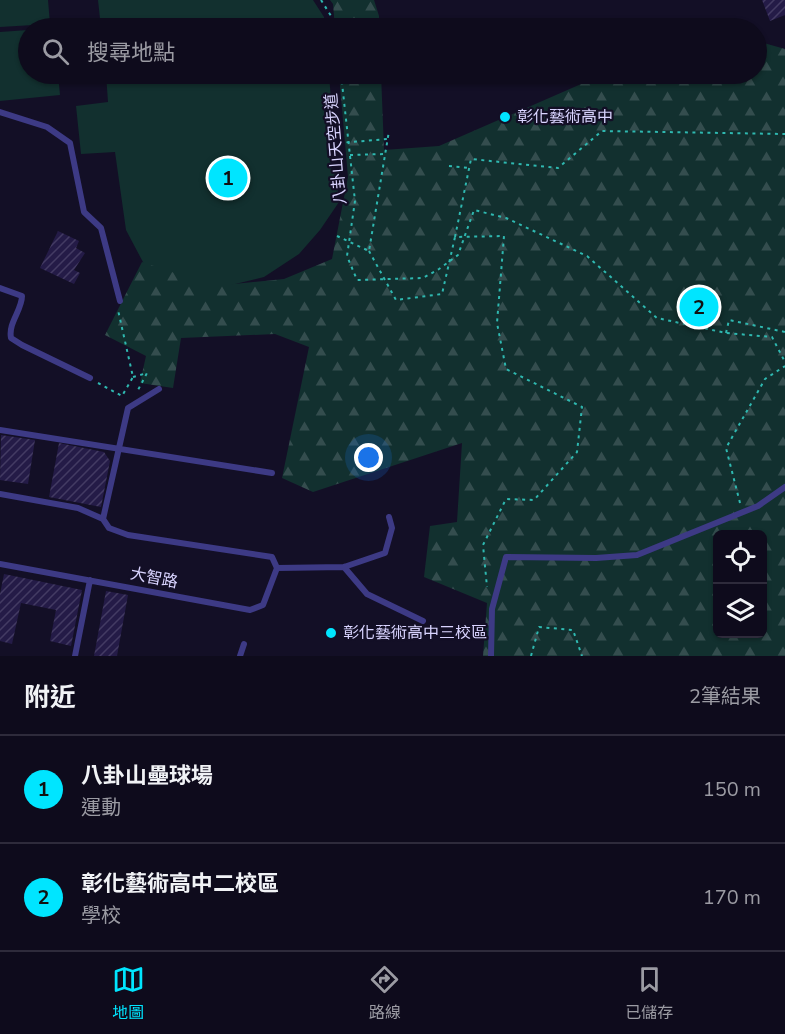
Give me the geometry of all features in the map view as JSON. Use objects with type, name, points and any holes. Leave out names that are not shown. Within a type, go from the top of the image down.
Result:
[{"type":"lane","points":[[0,112],[47,127],[70,143],[84,212],[101,228],[118,302]]},
{"type":"lane","points":[[0,288],[22,296],[22,303],[10,331],[11,338],[90,378]]},
{"type":"lane","points":[[103,519],[128,408],[159,389]]},
{"type":"lane","points":[[0,430],[272,473]]},
{"type":"lane","points":[[491,656],[492,609],[506,557],[596,558],[637,555],[758,506],[785,487]]},
{"type":"lane","points":[[0,494],[78,508],[103,519],[109,528],[128,535],[272,557],[277,568],[344,567],[385,553],[392,528],[390,517]]},
{"type":"lane","name":"大智路","points":[[0,564],[250,610],[263,605],[277,568]]},
{"type":"lane","points":[[344,567],[367,594],[423,621]]},
{"type":"lane","points":[[75,656],[90,580]]},
{"type":"lane","points":[[240,656],[244,644]]},
{"type":"path","points":[[321,0],[332,18]]},
{"type":"path","name":"八卦山天空步道","points":[[342,84],[355,201],[347,256],[357,279],[423,278],[439,269],[458,255],[474,210],[506,218],[587,256],[657,318],[726,333],[772,337],[785,364]]},
{"type":"path","points":[[369,251],[389,131]]},
{"type":"path","points":[[338,236],[369,251],[396,300],[442,294],[471,159],[558,168],[602,131],[785,134]]},
{"type":"path","points":[[339,143],[387,139]]},
{"type":"path","points":[[350,155],[385,154]]},
{"type":"path","points":[[449,166],[470,168]]},
{"type":"path","points":[[455,237],[504,236],[497,322],[506,369],[582,407],[577,452],[534,500],[506,499],[483,545],[487,590],[496,590]]},
{"type":"path","points":[[90,378],[122,396],[133,377],[118,302]]},
{"type":"path","points":[[726,333],[729,320],[785,332]]},
{"type":"path","points":[[742,512],[726,448],[765,379],[785,364]]},
{"type":"path","points":[[133,377],[147,373],[137,391]]},
{"type":"path","points":[[531,656],[539,627],[573,630],[582,656]]},
{"type":"green space","points":[[0,0],[48,0],[50,18],[18,18],[18,26],[0,27]]},
{"type":"green space","points":[[98,0],[313,0],[324,18],[100,18]]},
{"type":"green space","points":[[330,0],[374,0],[379,18],[334,18],[333,4]]},
{"type":"green space","points":[[18,31],[18,84],[59,84],[60,95],[0,101],[0,32]]},
{"type":"green space","points":[[767,44],[785,49],[785,656],[483,656],[487,603],[424,577],[430,526],[457,522],[462,443],[313,492],[282,478],[309,347],[275,334],[181,338],[173,388],[140,383],[146,356],[105,335],[142,262],[214,286],[284,279],[332,259],[348,177],[340,84],[381,84],[384,150],[439,146],[581,84],[767,84]]},
{"type":"green space","points":[[107,84],[330,84],[339,202],[320,230],[299,254],[264,277],[223,287],[183,284],[144,264],[126,230],[115,152],[81,154],[76,106],[108,102]]},
{"type":"building","points":[[762,0],[785,0],[785,15],[770,21]]},
{"type":"building","points":[[58,231],[79,241],[76,248],[85,253],[74,270],[80,273],[74,284],[40,268]]},
{"type":"building","points":[[1,435],[35,440],[28,484],[0,480]]},
{"type":"building","points":[[59,443],[104,452],[110,461],[101,507],[49,497]]},
{"type":"building","points":[[4,574],[82,590],[71,646],[50,641],[56,610],[21,603],[12,644],[0,641],[0,594]]},
{"type":"building","points":[[106,591],[128,595],[117,656],[94,656]]},
{"type":"place","name":"彰化藝術高中","points":[[505,117]]},
{"type":"place","name":"八卦山壘球場","points":[[228,178]]},
{"type":"place","name":"彰化藝術高中二校區","points":[[699,307]]},
{"type":"place","name":"彰化藝術高中三校區","points":[[331,633]]}]
